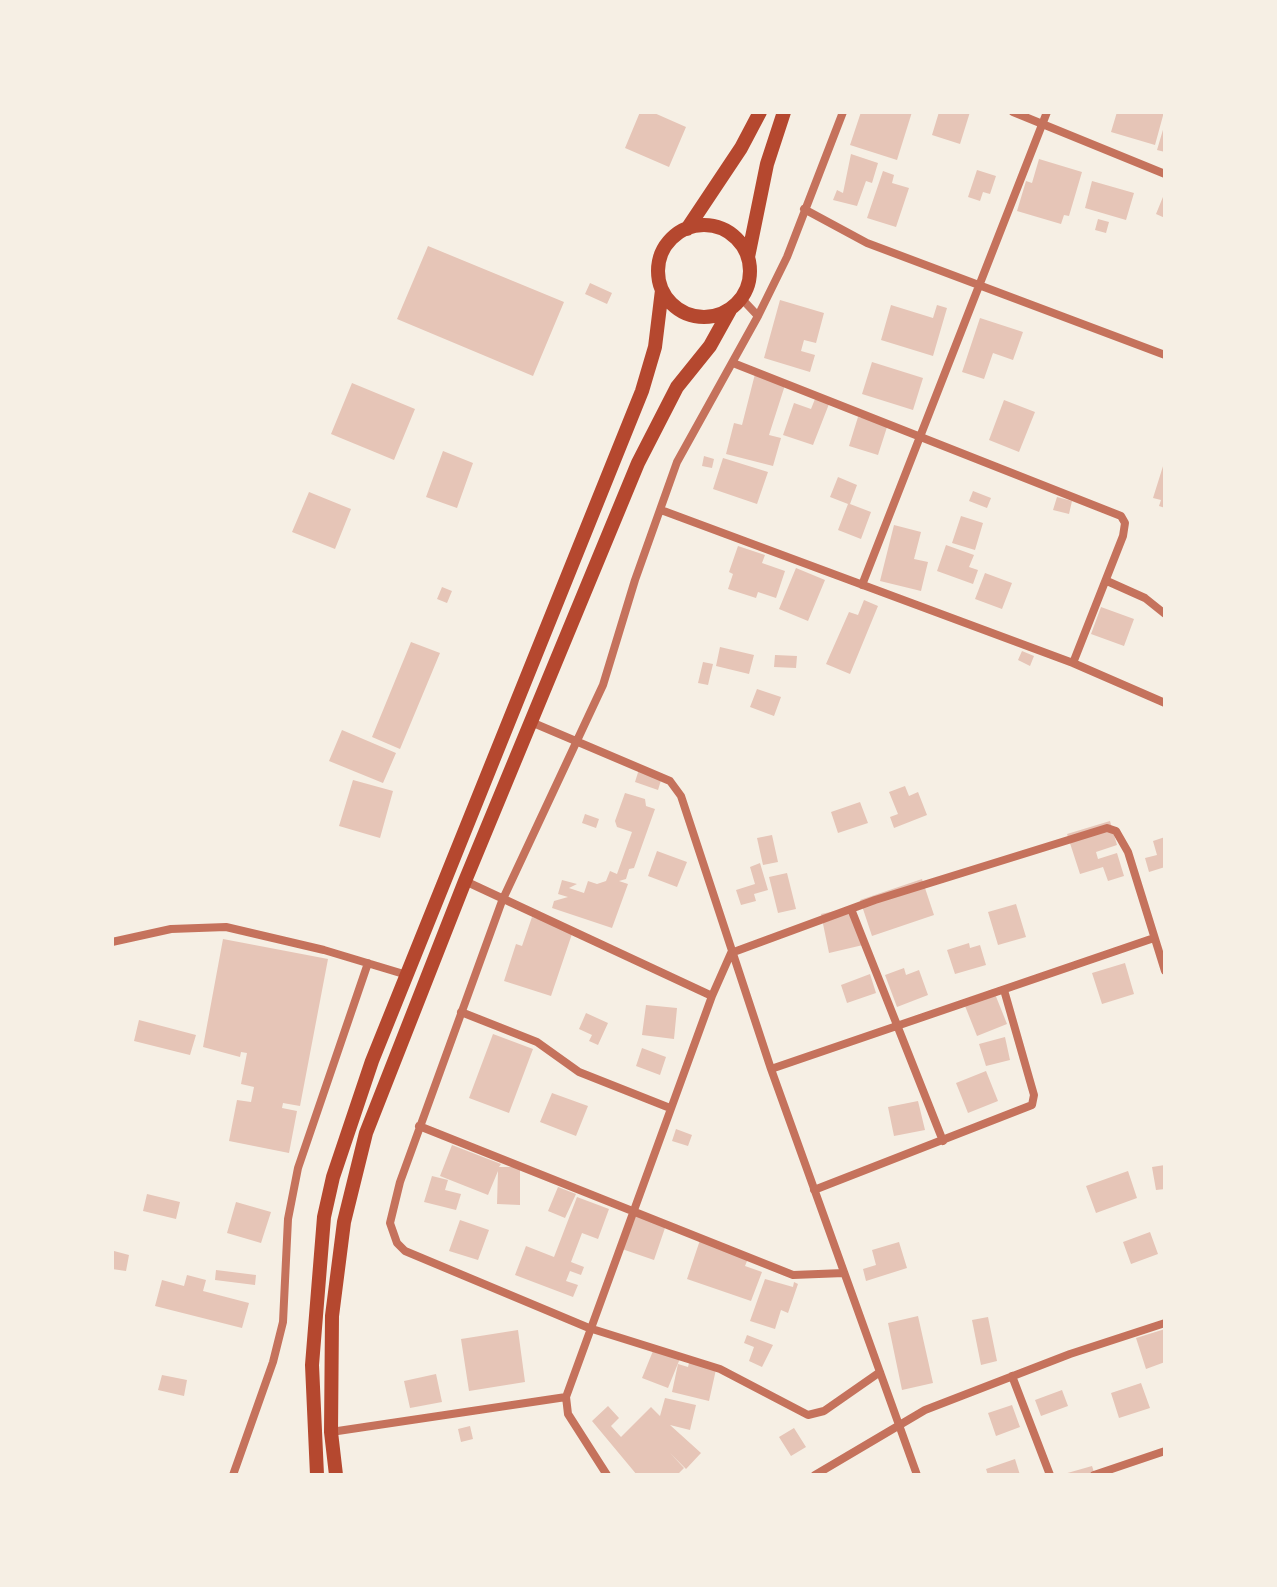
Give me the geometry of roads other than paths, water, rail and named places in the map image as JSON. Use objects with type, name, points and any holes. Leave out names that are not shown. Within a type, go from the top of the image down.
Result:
[{"type":"highway","points":[[730,310],[715,316],[684,313],[671,303],[662,290],[658,274],[660,258],[668,243],[687,229],[741,148],[760,112]]},
{"type":"highway","points":[[336,1475],[331,1432],[332,1316],[344,1222],[359,1155],[387,1074],[465,881],[661,415],[677,387],[710,346],[730,310],[742,299],[749,284],[748,257],[767,164],[784,112]]},
{"type":"highway","points":[[687,229],[710,225],[726,230],[738,240],[748,257]]},
{"type":"highway","points":[[317,1475],[312,1365],[324,1217],[343,1141],[642,391],[655,347],[662,290]]},
{"type":"street","points":[[843,112],[791,247],[733,363],[685,445],[635,580],[603,685],[502,901],[419,1126],[391,1212],[397,1243],[405,1251],[589,1328],[720,1369],[808,1415],[824,1411],[880,1372]]},
{"type":"street","points":[[1013,112],[1165,174]]},
{"type":"street","points":[[862,585],[1047,112]]},
{"type":"street","points":[[804,209],[867,243],[1165,355]]},
{"type":"street","points":[[742,299],[758,316]]},
{"type":"street","points":[[733,363],[1121,516],[1125,528],[1073,663]]},
{"type":"street","points":[[661,510],[1073,663],[1165,703]]},
{"type":"street","points":[[1107,581],[1145,598],[1165,614]]},
{"type":"street","points":[[531,722],[675,785],[771,1069],[917,1475]]},
{"type":"street","points":[[607,1475],[568,1414],[566,1397],[670,1108],[731,953],[851,909],[1109,828],[1118,833],[1128,852],[1165,971]]},
{"type":"street","points":[[465,881],[502,901],[712,996]]},
{"type":"street","points":[[851,909],[943,1141]]},
{"type":"street","points":[[112,942],[171,929],[226,927],[407,975]]},
{"type":"street","points":[[771,1069],[1154,938]]},
{"type":"street","points":[[233,1475],[273,1362],[283,1322],[288,1219],[298,1168],[368,963]]},
{"type":"street","points":[[814,1190],[1023,1110],[1034,1102],[1004,990]]},
{"type":"street","points":[[461,1012],[537,1042],[579,1072],[670,1108]]},
{"type":"street","points":[[419,1126],[793,1275],[844,1273]]},
{"type":"street","points":[[815,1475],[898,1423],[1012,1376],[1165,1323]]},
{"type":"street","points":[[1012,1376],[1050,1475]]},
{"type":"street","points":[[331,1432],[566,1397]]},
{"type":"street","points":[[1094,1475],[1165,1451]]}]
